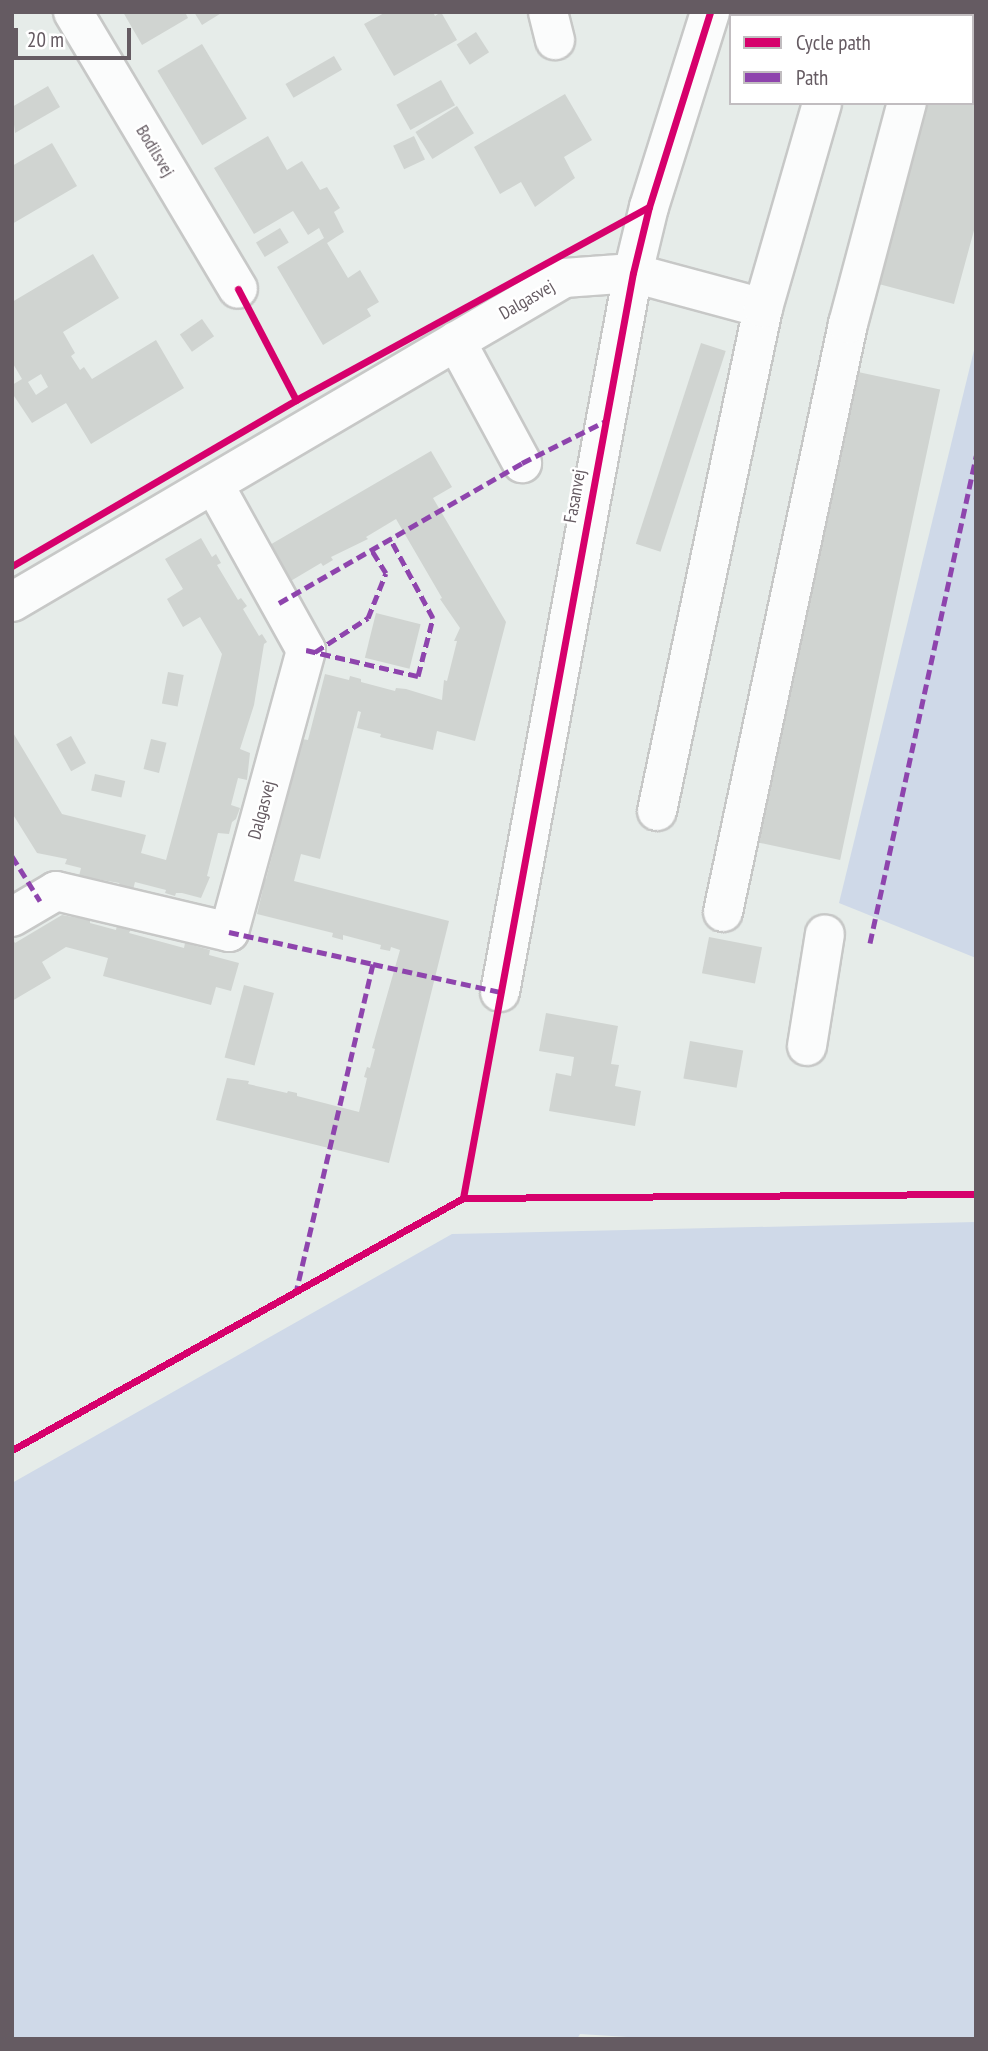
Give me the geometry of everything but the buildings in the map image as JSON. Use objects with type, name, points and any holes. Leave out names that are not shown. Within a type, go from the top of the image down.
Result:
[{"type":"street","name":"Bodilsvej","points":[[73,12],[238,289]]},
{"type":"street","name":"Fasanvej","points":[[500,992],[633,273],[649,207],[710,12]]},
{"type":"street","points":[[657,811],[763,308],[821,105]]},
{"type":"street","points":[[723,912],[848,324],[906,105]]},
{"type":"street","points":[[633,273],[763,308]]},
{"type":"street","name":"Dalgasvej","points":[[12,602],[564,278],[633,273]]},
{"type":"street","points":[[456,341],[522,463]]},
{"type":"street","name":"Dalgasvej","points":[[12,917],[57,891],[229,932],[306,650],[214,485]]},
{"type":"street","points":[[807,1046],[825,934]]},
{"type":"shaded area","points":[[976,342],[976,958],[839,903]]},
{"type":"shaded area","points":[[976,1222],[976,2039],[659,2039],[580,2034],[577,2039],[12,2039],[12,1483],[452,1234]]},
{"type":"marked path","points":[[279,603],[522,463],[604,422]]},
{"type":"marked path","points":[[870,943],[976,455]]},
{"type":"marked path","points":[[306,650],[418,676],[433,618],[390,538]]},
{"type":"marked path","points":[[315,652],[368,618],[386,573],[371,549]]},
{"type":"marked path","points":[[12,856],[40,901]]},
{"type":"marked path","points":[[229,932],[373,964],[297,1289]]},
{"type":"marked path","points":[[373,964],[500,992]]},
{"type":"cycle path","points":[[463,1198],[633,273],[649,207],[710,12]]},
{"type":"cycle path","points":[[12,566],[296,400],[649,207]]},
{"type":"cycle path","points":[[238,289],[296,400]]},
{"type":"cycle path","points":[[12,1450],[463,1198],[976,1194]]}]
